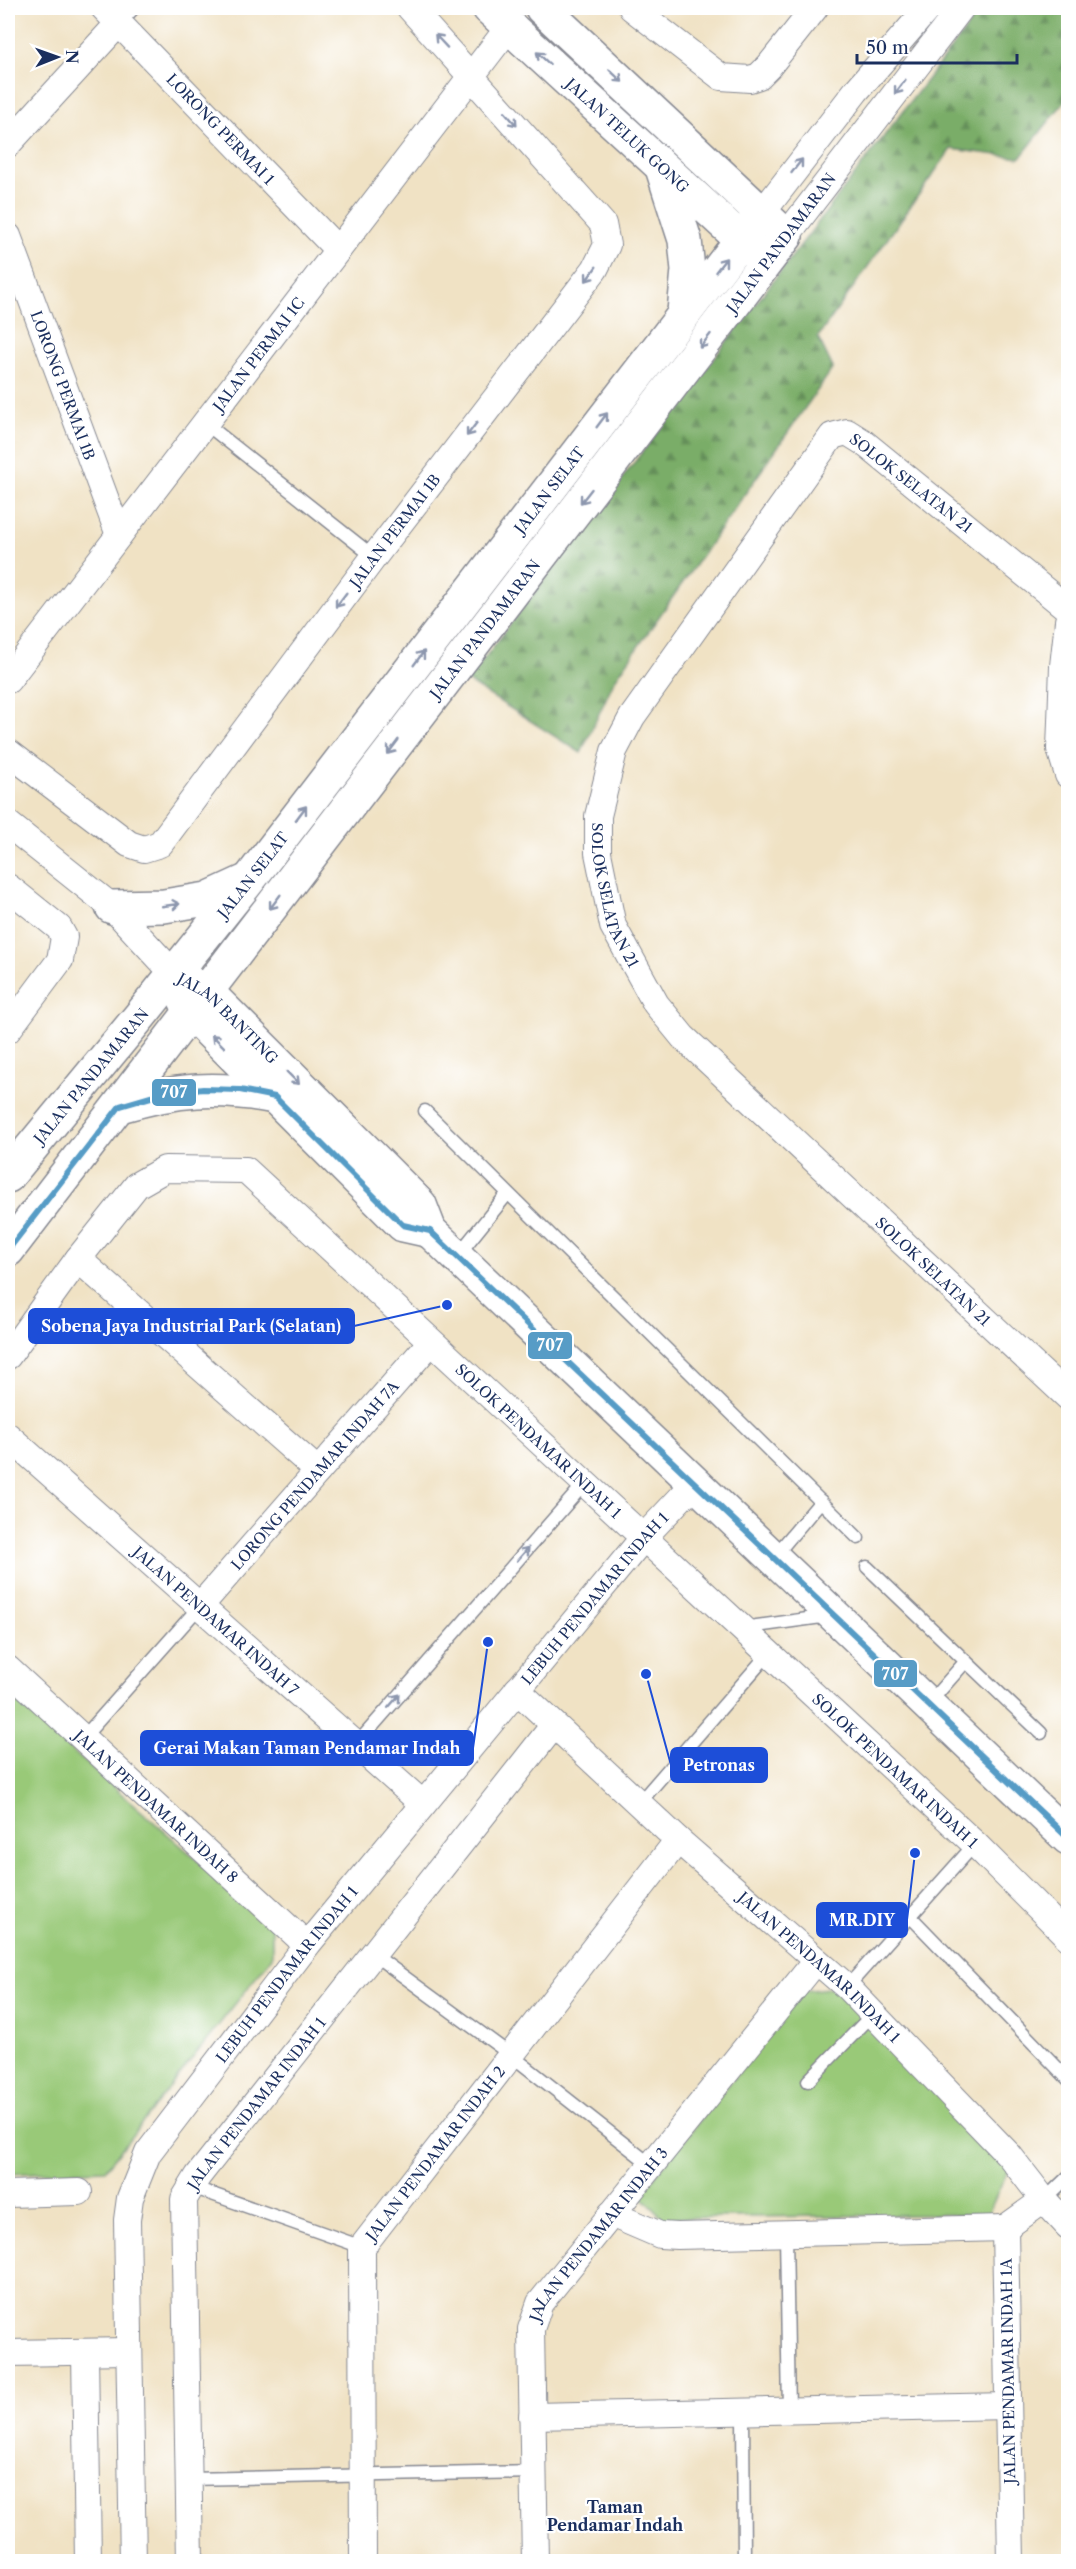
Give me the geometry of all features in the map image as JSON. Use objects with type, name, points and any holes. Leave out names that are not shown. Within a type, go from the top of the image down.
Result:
[{"type":"main road","points":[[542,8],[786,236]]},
{"type":"main road","name":"JALAN TELUK GONG","points":[[499,17],[767,262]]},
{"type":"main road","points":[[660,164],[685,240],[688,270],[684,312]]},
{"type":"main road","name":"JALAN SELAT","points":[[174,974],[249,880],[762,213]]},
{"type":"main road","name":"JALAN PANDAMARAN","points":[[8,1250],[786,236]]},
{"type":"main road","points":[[112,907],[164,906],[207,899],[249,880]]},
{"type":"main road","name":"JALAN PANDAMARAN","points":[[8,1176],[174,974]]},
{"type":"main road","name":"JALAN BANTING","points":[[174,974],[275,1097],[403,1225],[430,1231]]},
{"type":"main road","name":"JALAN BANTING","points":[[199,1003],[420,1204],[430,1231],[1068,1838]]},
{"type":"main road","points":[[120,1106],[161,1094],[203,1089],[240,1090],[275,1097]]},
{"type":"street","points":[[410,8],[472,75]]},
{"type":"street","points":[[632,8],[721,77],[750,80],[759,76],[769,66],[816,8]]},
{"type":"street","name":"JALAN SELAT","points":[[762,213],[856,91],[927,8]]},
{"type":"street","name":"JALAN PANDAMARAN","points":[[786,236],[961,8]]},
{"type":"street","points":[[8,144],[119,13]]},
{"type":"street","name":"LORONG PERMAI 1","points":[[119,13],[338,250]]},
{"type":"street","name":"JALAN PERMAI 1C","points":[[8,680],[472,75],[499,17]]},
{"type":"street","name":"JALAN PERMAI 1B","points":[[8,752],[129,844],[144,849],[159,844],[374,557],[595,269],[608,245],[603,224],[472,75]]},
{"type":"street","name":"LORONG PERMAI 1B","points":[[8,236],[119,535]]},
{"type":"street","name":"SOLOK SELATAN 21","points":[[1068,609],[864,442],[847,432],[832,436],[632,717],[614,751],[598,816],[598,853],[613,927],[656,1004],[683,1036],[1068,1397]]},
{"type":"street","points":[[1068,621],[1063,666],[1060,749],[1068,775]]},
{"type":"street","points":[[8,824],[112,907],[174,974]]},
{"type":"street","points":[[8,887],[59,928],[64,937],[60,960],[10,1021]]},
{"type":"street","name":"SOLOK PENDAMAR INDAH 1","points":[[8,1356],[78,1259],[137,1185],[165,1169],[246,1170],[430,1343],[644,1537],[975,1844],[1068,1938]]},
{"type":"street","points":[[78,1259],[318,1471]]},
{"type":"street","name":"LORONG PENDAMAR INDAH 7A","points":[[200,1606],[430,1343]]},
{"type":"street","name":"JALAN PENDAMAR INDAH 7","points":[[8,1436],[423,1804]]},
{"type":"street","name":"LEBUH PENDAMAR INDAH 1","points":[[133,2562],[127,2220],[130,2198],[148,2153],[307,1945],[644,1537],[695,1483]]},
{"type":"street","name":"JALAN PENDAMAR INDAH 8","points":[[8,1669],[307,1945]]},
{"type":"street","name":"JALAN PENDAMAR INDAH 1","points":[[517,1690],[640,1802],[678,1840],[847,1987],[1009,2155],[1044,2200],[1068,2226]]},
{"type":"street","name":"JALAN PENDAMAR INDAH 1","points":[[190,2562],[184,2199],[198,2176],[554,1725]]},
{"type":"street","name":"JALAN PENDAMAR INDAH 2","points":[[363,2562],[362,2247],[678,1840]]},
{"type":"street","name":"JALAN PENDAMAR INDAH 3","points":[[535,2562],[531,2329],[540,2303],[816,1961]]},
{"type":"street","points":[[8,2194],[79,2192]]},
{"type":"street","points":[[611,2214],[660,2235],[1005,2228],[1044,2200]]},
{"type":"street","name":"JALAN PENDAMAR INDAH 1A","points":[[1005,2228],[1011,2562]]},
{"type":"street","points":[[8,2353],[128,2351]]},
{"type":"street","points":[[85,2352],[88,2562]]},
{"type":"street","points":[[532,2416],[1008,2406]]},
{"type":"lane","points":[[205,423],[374,557]]},
{"type":"lane","points":[[425,1111],[858,1538]]},
{"type":"lane","points":[[457,1257],[508,1193]]},
{"type":"lane","points":[[356,1745],[585,1483]]},
{"type":"lane","points":[[773,1559],[821,1501]]},
{"type":"lane","points":[[867,1567],[1041,1733]]},
{"type":"lane","points":[[83,1738],[200,1606]]},
{"type":"lane","points":[[742,1628],[833,1615]]},
{"type":"lane","points":[[640,1802],[769,1653]]},
{"type":"lane","points":[[927,1705],[966,1661]]},
{"type":"lane","points":[[847,1987],[909,1915],[975,1844]]},
{"type":"lane","points":[[909,1915],[1068,2079]]},
{"type":"lane","points":[[373,1954],[511,2055],[651,2165]]},
{"type":"lane","points":[[808,2081],[873,2014]]},
{"type":"lane","points":[[1044,2200],[1068,2177]]},
{"type":"lane","points":[[192,2187],[362,2247]]},
{"type":"lane","points":[[786,2234],[789,2411]]},
{"type":"lane","points":[[743,2412],[744,2562]]},
{"type":"lane","points":[[188,2479],[534,2472]]},
{"type":"green space","points":[[982,8],[1068,8],[1068,97],[1020,158],[951,149],[818,337],[833,368],[614,681],[581,753],[467,681]]},
{"type":"green space","points":[[8,1695],[272,1925],[272,1957],[105,2170],[8,2174]]},
{"type":"green space","points":[[837,1987],[1010,2166],[988,2214],[663,2218],[640,2195],[804,1991]]},
{"type":"transit line","name":"707","points":[[8,1250],[120,1106],[161,1094],[203,1089],[240,1090],[275,1097],[403,1225],[430,1231],[1068,1838]]},
{"type":"place","name":"Sobena Jaya Industrial Park (Selatan)","points":[[447,1305]]},
{"type":"place","name":"Gerai Makan Taman Pendamar Indah","points":[[488,1642]]},
{"type":"place","name":"Petronas","points":[[646,1674]]},
{"type":"place","name":"MR.DIY","points":[[915,1853]]},
{"type":"district","name":"Taman Pendamar Indah","points":[[615,2516]]}]
